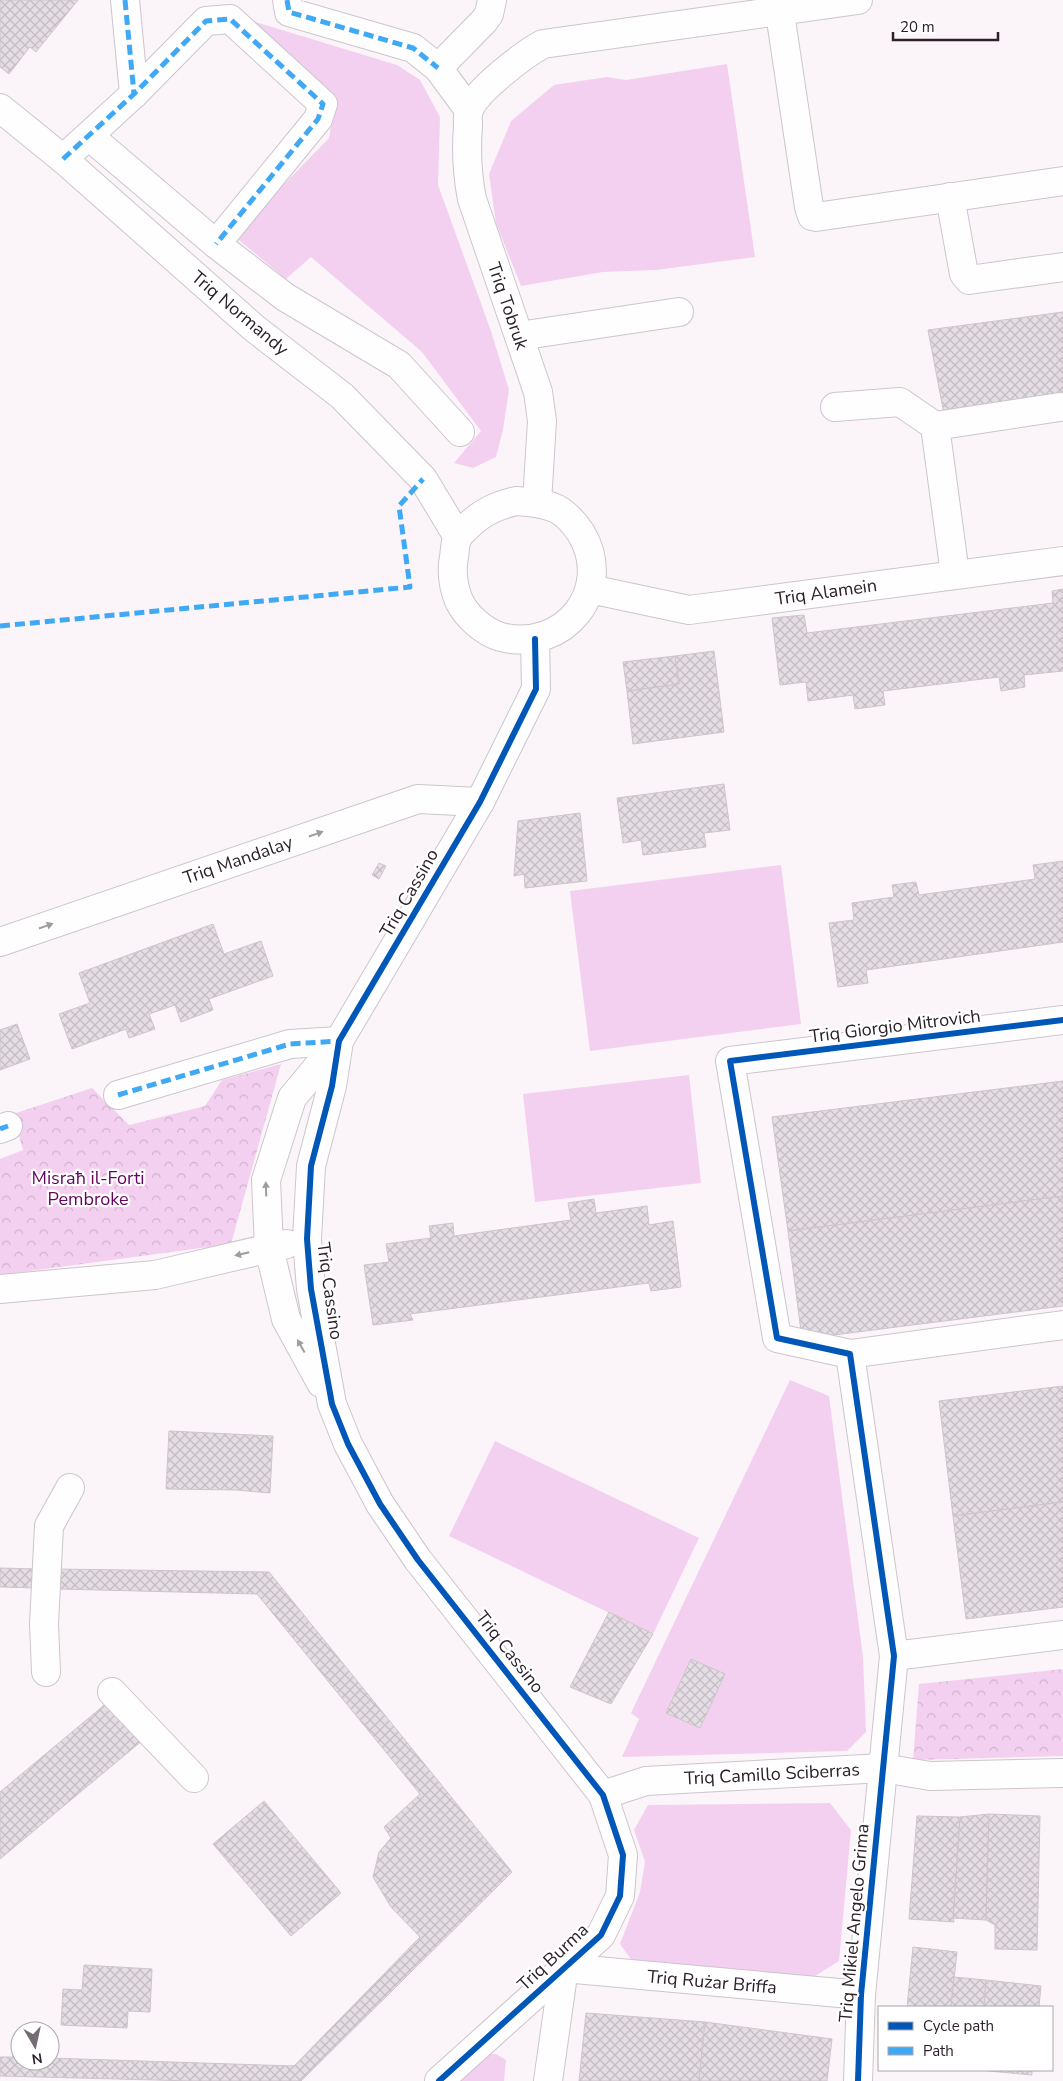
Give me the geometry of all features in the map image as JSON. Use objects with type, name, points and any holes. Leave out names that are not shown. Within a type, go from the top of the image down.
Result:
[{"type":"street","points":[[125,0],[134,94]]},
{"type":"street","points":[[287,0],[289,12],[412,48],[438,68],[469,110],[488,85],[532,50],[543,44],[779,5],[858,0]]},
{"type":"street","points":[[438,68],[484,21],[489,14],[492,0]]},
{"type":"street","points":[[779,5],[809,207],[812,216],[816,217],[1063,181]]},
{"type":"street","points":[[63,159],[134,94],[206,21],[230,19],[323,104],[318,120],[216,244]]},
{"type":"street","name":"Triq Normandy","points":[[0,108],[63,159],[254,328],[342,396],[423,479],[458,537]]},
{"type":"street","name":"Triq Tobruk","points":[[469,110],[466,149],[472,199],[538,392],[542,421],[536,502]]},
{"type":"street","points":[[89,136],[216,244],[285,297],[399,365],[460,432]]},
{"type":"street","points":[[950,197],[964,274],[970,280],[1063,268]]},
{"type":"street","points":[[519,336],[679,312]]},
{"type":"street","points":[[835,407],[900,402],[935,426],[1060,408]]},
{"type":"street","points":[[935,426],[955,574]]},
{"type":"street","points":[[516,501],[536,502],[558,510],[576,525],[587,544],[592,566],[590,589],[582,606],[570,622],[554,632],[535,639],[514,640],[495,635],[477,624],[463,608],[454,589],[452,568],[458,537],[479,515],[497,505],[516,501]]},
{"type":"street","name":"Triq Alamein","points":[[590,589],[689,610],[1063,561]]},
{"type":"street","name":"Triq Cassino","points":[[535,639],[536,689],[480,802],[340,1041],[332,1086],[311,1166],[307,1239],[311,1289],[332,1404],[348,1444],[380,1504],[418,1560],[603,1795]]},
{"type":"street","name":"Triq Mandalay","points":[[0,942],[418,799],[480,802]]},
{"type":"street","name":"Triq Giorgio Mitrovich","points":[[850,1354],[777,1338],[730,1061],[1063,1020]]},
{"type":"street","points":[[118,1094],[290,1044],[340,1041]]},
{"type":"street","points":[[332,1404],[286,1319],[269,1248],[266,1180],[292,1098],[340,1041]]},
{"type":"street","points":[[0,1289],[156,1275],[307,1239]]},
{"type":"street","points":[[850,1354],[1063,1325]]},
{"type":"street","name":"Triq Mikiel Angelo Grima","points":[[850,1354],[894,1656],[861,1996],[858,2081]]},
{"type":"street","points":[[46,1672],[44,1624],[49,1526],[70,1488]]},
{"type":"street","points":[[894,1656],[1063,1635]]},
{"type":"street","points":[[112,1692],[194,1778]]},
{"type":"street","name":"Triq Camillo Sciberras","points":[[603,1795],[646,1781],[883,1768],[930,1776],[1063,1773]]},
{"type":"street","name":"Triq Burma","points":[[439,2081],[601,1935],[620,1896],[624,1855],[603,1795]]},
{"type":"street","points":[[548,2081],[564,1968]]},
{"type":"street","name":"Triq Rużar Briffa","points":[[564,1968],[861,1996]]},
{"type":"green space","points":[[233,15],[397,65],[420,80],[440,117],[438,185],[491,331],[509,390],[503,430],[496,457],[473,468],[454,463],[481,431],[422,352],[311,257],[286,279],[234,236],[329,138],[333,113]]},
{"type":"green space","points":[[727,64],[755,257],[656,270],[603,272],[521,286],[496,223],[489,174],[511,121],[554,85],[607,77],[626,80]]},
{"type":"green space","points":[[781,865],[801,1024],[590,1051],[570,891]]},
{"type":"green space","name":"Misraħ il-Forti Pembroke","points":[[281,1064],[231,1244],[0,1275],[0,1159],[23,1150],[13,1114],[92,1088],[129,1125],[205,1106],[222,1080]]},
{"type":"green space","points":[[689,1075],[701,1183],[535,1202],[523,1094]]},
{"type":"green space","points":[[790,1380],[829,1396],[863,1657],[866,1732],[847,1751],[622,1757],[639,1719],[631,1713]]},
{"type":"green space","points":[[495,1441],[699,1538],[653,1634],[449,1536]]},
{"type":"green space","points":[[1063,1669],[1063,1756],[913,1760],[919,1684]]},
{"type":"green space","points":[[830,1803],[851,1830],[839,1961],[807,1981],[635,1965],[620,1944],[640,1892],[645,1862],[634,1830],[648,1805]]},
{"type":"green space","points":[[485,2054],[496,2054],[506,2060],[504,2081],[458,2081]]},
{"type":"building","points":[[0,0],[78,0],[36,52],[30,47],[9,74],[0,67]]},
{"type":"building","points":[[1063,312],[1063,401],[944,414],[928,330]]},
{"type":"building","points":[[1063,589],[1063,671],[1024,675],[1025,687],[1001,691],[999,677],[883,691],[885,705],[855,709],[853,695],[808,701],[806,682],[780,685],[772,618],[804,615],[807,633],[1053,603],[1052,591]]},
{"type":"building","points":[[714,651],[724,732],[633,744],[627,691],[679,684],[675,656]]},
{"type":"building","points":[[675,656],[679,684],[627,691],[623,662]]},
{"type":"building","points":[[724,784],[730,830],[704,833],[706,847],[643,855],[641,840],[623,843],[617,798]]},
{"type":"building","points":[[580,813],[587,881],[525,888],[524,874],[514,876],[518,821]]},
{"type":"building","points":[[1063,861],[1063,942],[866,970],[868,983],[838,987],[829,923],[854,920],[852,903],[894,897],[892,885],[916,882],[919,895],[1035,879],[1033,865]]},
{"type":"building","points":[[379,863],[386,866],[379,879],[372,875]]},
{"type":"building","points":[[213,924],[224,954],[261,941],[273,976],[209,999],[213,1010],[181,1022],[175,1005],[149,1014],[155,1029],[129,1038],[126,1029],[72,1049],[59,1014],[90,1003],[79,973]]},
{"type":"building","points":[[17,1024],[30,1059],[0,1070],[0,1030]]},
{"type":"building","points":[[1063,1081],[1063,1196],[788,1231],[772,1117]]},
{"type":"building","points":[[1063,1196],[1063,1306],[802,1339],[788,1231]]},
{"type":"building","points":[[594,1199],[596,1213],[647,1206],[649,1225],[673,1221],[681,1287],[651,1291],[649,1283],[410,1314],[413,1320],[373,1325],[364,1265],[389,1262],[386,1244],[431,1238],[429,1226],[453,1223],[454,1236],[571,1220],[568,1203]]},
{"type":"building","points":[[1063,1386],[1063,1502],[953,1516],[939,1401]]},
{"type":"building","points":[[169,1431],[273,1436],[270,1493],[236,1490],[166,1489]]},
{"type":"building","points":[[1063,1502],[1063,1607],[966,1619],[953,1516]]},
{"type":"building","points":[[0,1568],[37,1569],[36,1588],[0,1587]]},
{"type":"building","points":[[57,1569],[269,1572],[512,1872],[301,2081],[193,2081],[0,2076],[0,2057],[10,2057],[10,2071],[60,2071],[60,2058],[294,2066],[420,1937],[391,1907],[373,1877],[379,1852],[391,1838],[384,1827],[420,1794],[257,1594],[58,1589]]},
{"type":"building","points":[[609,1612],[653,1634],[611,1704],[570,1687]]},
{"type":"building","points":[[691,1659],[725,1674],[700,1728],[666,1713]]},
{"type":"building","points":[[115,1696],[143,1740],[0,1859],[0,1792]]},
{"type":"building","points":[[264,1801],[341,1893],[291,1936],[213,1844]]},
{"type":"building","points":[[989,1814],[986,1920],[953,1918],[960,1817]]},
{"type":"building","points":[[989,1814],[1040,1816],[1037,1950],[995,1949],[995,1925],[986,1920]]},
{"type":"building","points":[[917,1816],[960,1817],[954,1922],[909,1919]]},
{"type":"building","points":[[913,1947],[957,1952],[951,2006],[907,2006]]},
{"type":"building","points":[[84,1965],[152,1969],[150,2012],[128,2011],[127,2028],[61,2025],[63,1989],[82,1990]]},
{"type":"building","points":[[954,1977],[986,1980],[984,2006],[951,2006]]},
{"type":"building","points":[[986,1980],[1041,1986],[1039,2006],[984,2006]]},
{"type":"building","points":[[586,2013],[705,2022],[699,2081],[579,2081]]},
{"type":"building","points":[[705,2022],[832,2039],[827,2081],[699,2081]]},
{"type":"building","points":[[989,2071],[1032,2071],[1032,2075]]},
{"type":"marked path","points":[[125,0],[134,94]]},
{"type":"marked path","points":[[287,0],[289,12],[413,48],[438,68]]},
{"type":"marked path","points":[[63,159],[134,94],[206,21],[230,19],[323,104],[318,119],[216,244]]},
{"type":"marked path","points":[[0,626],[410,587],[399,506],[423,479]]},
{"type":"marked path","points":[[118,1095],[290,1044],[339,1041]]},
{"type":"marked path","points":[[0,1129],[8,1126]]},
{"type":"cycle path","points":[[439,2081],[601,1935],[620,1896],[623,1855],[603,1795],[418,1560],[380,1504],[348,1444],[332,1404],[311,1289],[307,1239],[311,1166],[332,1086],[339,1041],[480,802],[536,689],[535,639]]},
{"type":"cycle path","points":[[858,2081],[861,1995],[894,1656],[850,1354],[777,1338],[730,1061],[1063,1020]]}]
